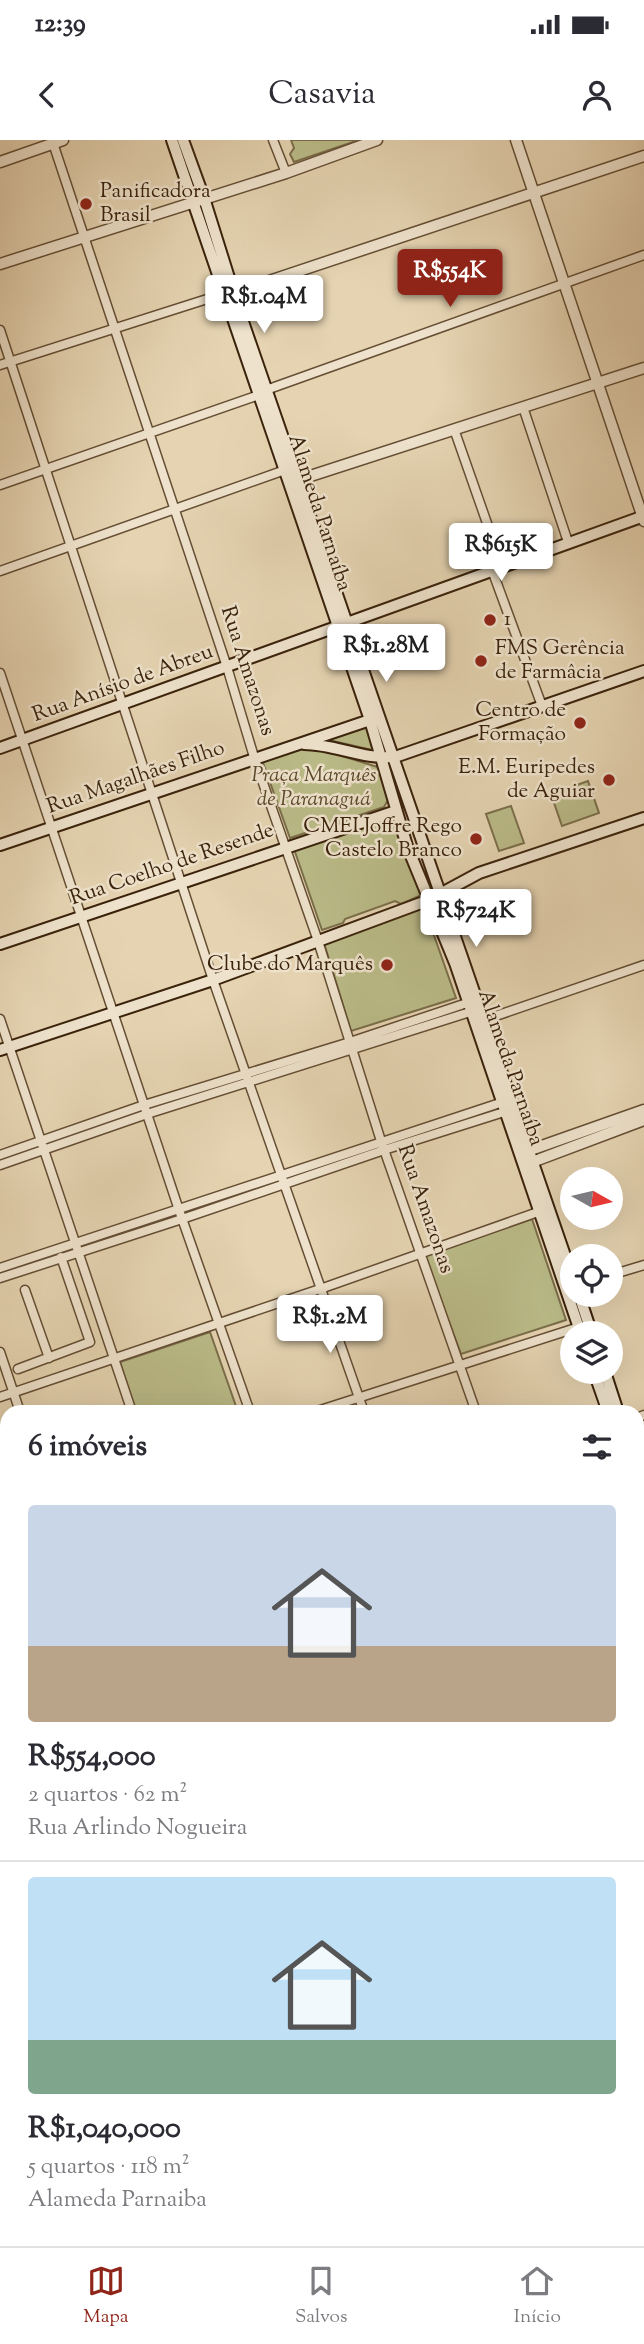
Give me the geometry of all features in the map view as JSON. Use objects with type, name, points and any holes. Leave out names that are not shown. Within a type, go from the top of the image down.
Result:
[{"type":"main road","name":"Alameda Parnaíba","points":[[173,140],[199,200],[263,392],[285,470],[395,757],[442,894],[526,1158],[538,1212],[576,1321]]},
{"type":"main road","points":[[183,140],[199,200]]},
{"type":"main road","points":[[263,392],[298,480],[342,624]]},
{"type":"main road","name":"Rua Anísio de Abreu","points":[[0,748],[568,542],[644,518]]},
{"type":"main road","name":"Alameda Parnaíba","points":[[342,624],[407,846],[469,1007],[502,1107],[526,1158]]},
{"type":"main road","name":"Rua Magalhães Filho","points":[[284,747],[299,744],[328,745],[383,758],[395,757],[644,671]]},
{"type":"main road","name":"Rua Magalhães Filho","points":[[0,845],[370,720]]},
{"type":"main road","name":"Rua Coelho de Resende","points":[[0,944],[396,811]]},
{"type":"main road","points":[[5,1048],[213,980],[429,900],[479,873],[644,818]]},
{"type":"main road","points":[[526,1158],[560,1245]]},
{"type":"main road","points":[[598,1384],[606,1405]]},
{"type":"main road","points":[[609,1384],[616,1405]]},
{"type":"street","points":[[274,140],[286,173]]},
{"type":"street","points":[[0,264],[286,173],[363,142],[377,140]]},
{"type":"street","points":[[516,140],[644,518]]},
{"type":"street","points":[[0,162],[56,141]]},
{"type":"street","name":"Rua Amazonas","points":[[56,141],[83,236],[227,667],[254,757],[287,847],[419,1253],[474,1405]]},
{"type":"street","points":[[0,365],[230,293],[644,156]]},
{"type":"street","points":[[0,485],[644,255]]},
{"type":"street","points":[[0,330],[213,980],[323,1288],[362,1405]]},
{"type":"street","points":[[298,480],[644,368]]},
{"type":"street","points":[[523,407],[568,542]]},
{"type":"street","points":[[454,429],[542,706]]},
{"type":"street","points":[[0,571],[285,470]]},
{"type":"street","points":[[0,673],[182,1219],[247,1405]]},
{"type":"street","points":[[484,1020],[644,965]]},
{"type":"street","points":[[0,1165],[469,1007]]},
{"type":"street","points":[[0,1019],[5,1048],[44,1151],[130,1405]]},
{"type":"street","points":[[0,1156],[245,1073],[351,1046]]},
{"type":"street","points":[[0,1278],[179,1210],[502,1107]]},
{"type":"street","points":[[526,1158],[644,1110]]},
{"type":"street","points":[[526,1158],[644,1120]]},
{"type":"street","points":[[75,1129],[78,1139]]},
{"type":"street","points":[[0,1268],[182,1219],[282,1179]]},
{"type":"street","points":[[0,1397],[538,1212]]},
{"type":"street","points":[[18,1369],[89,1344],[61,1257]]},
{"type":"street","points":[[623,1271],[644,1265]]},
{"type":"street","points":[[25,1290],[48,1358]]},
{"type":"street","points":[[336,1405],[560,1337]]},
{"type":"street","points":[[0,1352],[18,1405]]},
{"type":"green space","points":[[291,140],[356,141],[294,162],[290,154],[294,148]]},
{"type":"green space","name":"Praça Marquês de Paranaguá","points":[[368,725],[376,751],[325,739]]},
{"type":"green space","name":"Praça Marquês de Paranaguá","points":[[316,748],[381,768],[388,800],[384,807],[290,838],[262,760],[294,749]]},
{"type":"green space","points":[[588,781],[599,813],[562,826],[551,794]]},
{"type":"green space","points":[[511,806],[524,843],[499,851],[486,814]]},
{"type":"green space","name":"Praça Marquês de Paranaguá","points":[[387,819],[395,823],[424,894],[401,904],[395,901],[322,930],[294,849]]},
{"type":"green space","name":"Clube do Marquês","points":[[424,907],[456,998],[351,1031],[324,943]]},
{"type":"green space","points":[[532,1219],[566,1320],[461,1354],[424,1255]]},
{"type":"green space","points":[[210,1332],[236,1405],[134,1405],[120,1362]]},
{"type":"place","name":"Panificadora Brasil","points":[[86,204]]},
{"type":"place","name":"1","points":[[490,620]]},
{"type":"place","name":"FMS Gerência de Farmâcia","points":[[481,661]]},
{"type":"place","name":"Centro de Formação","points":[[580,723]]},
{"type":"place","name":"E.M. Euripedes de Aguiar","points":[[609,780]]},
{"type":"place","name":"CMEI Joffre Rego Castelo Branco","points":[[476,839]]},
{"type":"place","name":"Clube do Marquês","points":[[387,965]]}]
